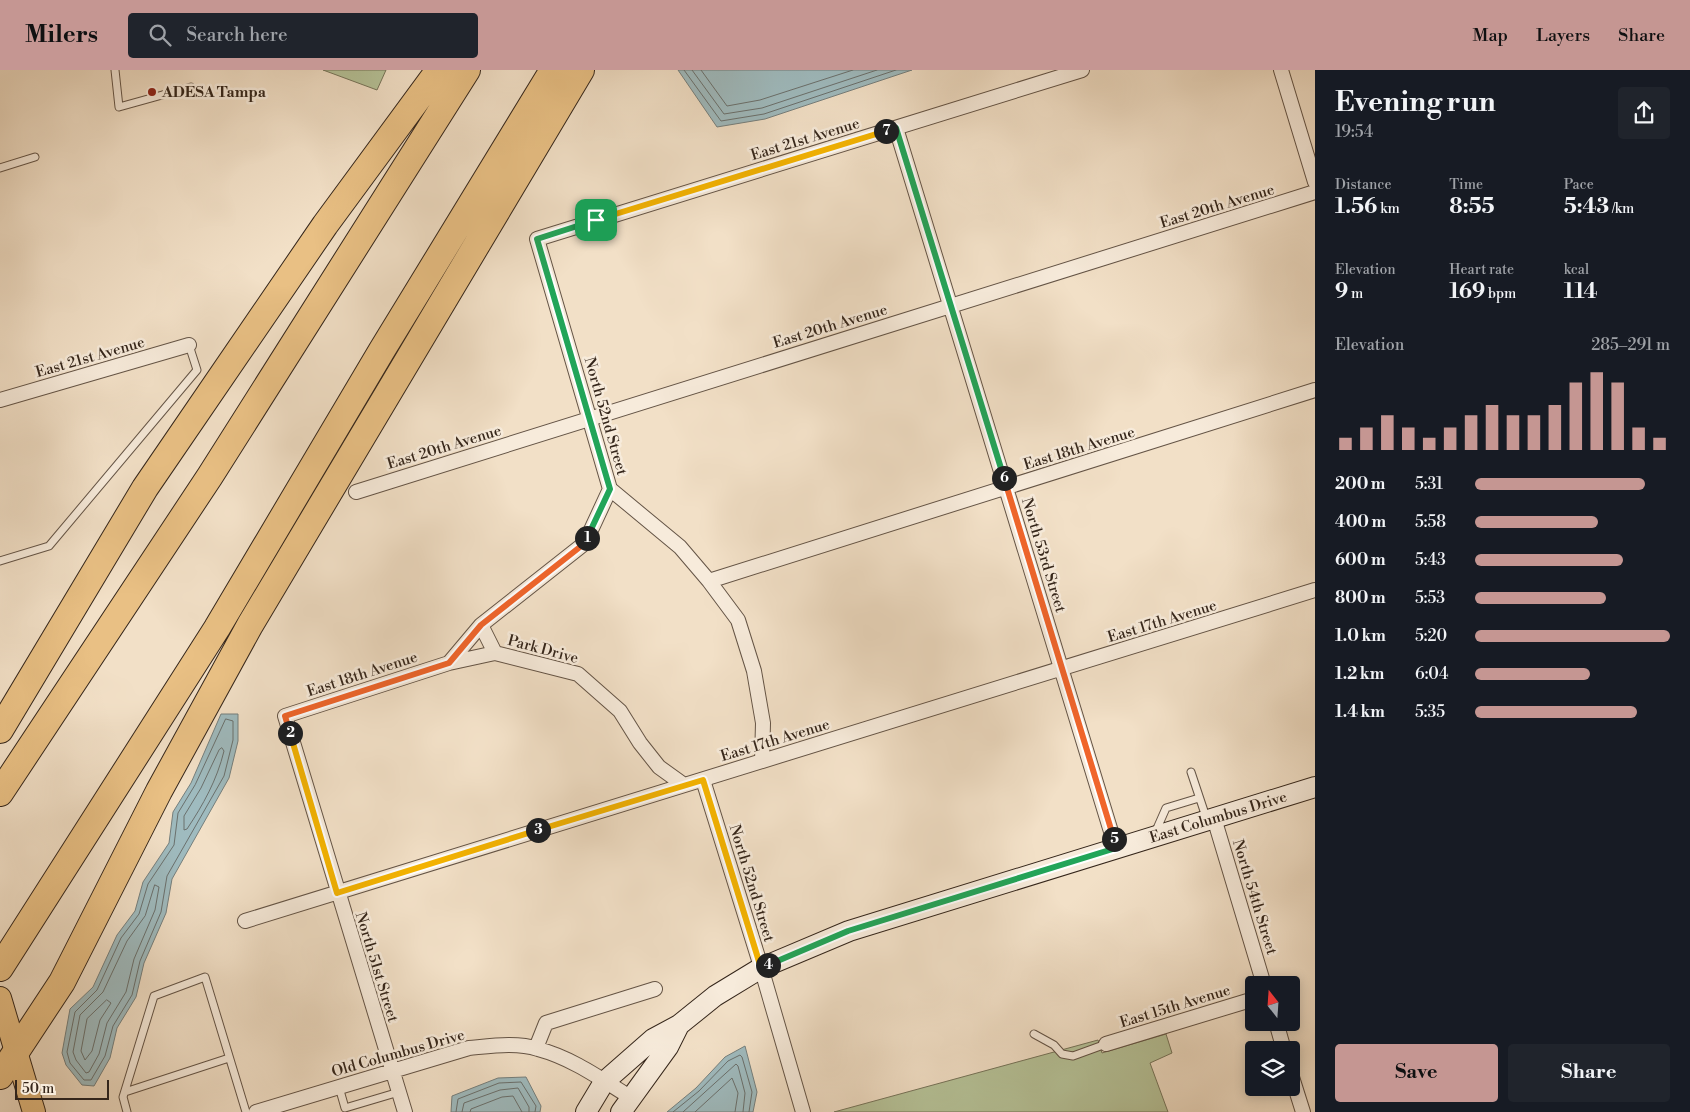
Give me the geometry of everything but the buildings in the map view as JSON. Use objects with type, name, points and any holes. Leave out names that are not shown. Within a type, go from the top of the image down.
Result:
[{"type":"highway","points":[[0,730],[145,488],[325,225],[439,70]]},
{"type":"highway","points":[[0,793],[210,476],[467,70]]},
{"type":"highway","points":[[0,968],[217,628],[382,350],[553,70]]},
{"type":"highway","points":[[0,1076],[8,1045],[62,982],[159,791],[250,625],[581,70]]},
{"type":"main road","name":"East Columbus Drive","points":[[586,1112],[604,1082],[652,1039],[679,1025],[715,996],[761,968],[848,931],[1315,787]]},
{"type":"main road","points":[[0,998],[8,1045],[34,1112]]},
{"type":"main road","name":"East Columbus Drive","points":[[626,1105],[655,1066],[679,1025]]},
{"type":"street","name":"East 21st Avenue","points":[[537,239],[1082,70]]},
{"type":"street","points":[[1281,70],[1315,182]]},
{"type":"street","name":"North 53rd Street","points":[[896,128],[1116,848]]},
{"type":"street","name":"East 20th Avenue","points":[[356,492],[1315,192]]},
{"type":"street","name":"North 52nd Street","points":[[537,239],[610,489],[680,547],[709,581],[738,620],[754,671],[764,724],[762,761]]},
{"type":"street","name":"East 21st Avenue","points":[[0,400],[189,345]]},
{"type":"street","name":"East 18th Avenue","points":[[709,581],[1315,390]]},
{"type":"street","points":[[449,663],[481,625],[585,543],[610,489]]},
{"type":"street","name":"East 17th Avenue","points":[[245,921],[1315,590]]},
{"type":"street","name":"Park Drive","points":[[481,625],[495,653]]},
{"type":"street","name":"Park Drive","points":[[449,663],[495,653],[578,674],[620,712],[640,743],[659,767],[684,785]]},
{"type":"street","name":"East 18th Avenue","points":[[285,716],[449,663]]},
{"type":"street","name":"North 51st Street","points":[[285,716],[337,893],[405,1112]]},
{"type":"street","name":"North 52nd Street","points":[[703,780],[803,1112]]},
{"type":"street","name":"North 54th Street","points":[[1210,819],[1261,976]]},
{"type":"street","points":[[536,1048],[546,1023],[656,989]]},
{"type":"street","name":"East 15th Avenue","points":[[1106,1044],[1245,1002]]},
{"type":"street","name":"Old Columbus Drive","points":[[256,1112],[290,1107],[338,1086],[469,1048],[496,1045],[536,1048],[568,1060],[604,1082],[626,1105]]},
{"type":"street","points":[[1298,1096],[1303,1112]]},
{"type":"lane","points":[[115,70],[119,107],[190,86]]},
{"type":"lane","points":[[0,168],[35,157]]},
{"type":"lane","points":[[0,561],[49,546],[197,370],[189,345]]},
{"type":"lane","points":[[1191,772],[1199,798],[1210,819]]},
{"type":"lane","points":[[1153,837],[1166,808],[1199,798]]},
{"type":"lane","points":[[127,1112],[123,1097],[154,996],[205,977],[246,1112]]},
{"type":"lane","points":[[1034,1034],[1054,1045],[1062,1054],[1074,1056],[1106,1044]]},
{"type":"lane","points":[[125,1092],[229,1058]]},
{"type":"lane","points":[[338,1086],[345,1108],[399,1092]]},
{"type":"green space","points":[[323,70],[386,70],[377,90]]},
{"type":"green space","points":[[1166,1034],[1172,1053],[1150,1063],[1168,1112],[834,1112],[1098,1040],[1102,1053]]},
{"type":"water","points":[[678,70],[912,70],[765,119],[717,127]]},
{"type":"water","points":[[221,714],[238,714],[238,741],[229,778],[172,879],[166,913],[144,963],[136,997],[117,1028],[110,1058],[94,1086],[82,1085],[66,1065],[62,1053],[70,1009],[93,987],[117,935],[135,911],[143,882],[169,843],[173,812],[191,783]]},
{"type":"water","points":[[745,1046],[757,1092],[753,1112],[667,1112],[696,1088],[725,1057]]},
{"type":"water","points":[[526,1077],[541,1106],[540,1112],[451,1112],[452,1096],[498,1078]]},
{"type":"place","name":"ADESA Tampa","points":[[152,92]]},
{"type":"route","points":[[896,128],[1116,848],[848,931],[823,940],[761,968],[703,780],[337,893],[285,716],[449,663],[481,625],[585,543],[610,489],[537,239],[596,220],[896,128]]}]
